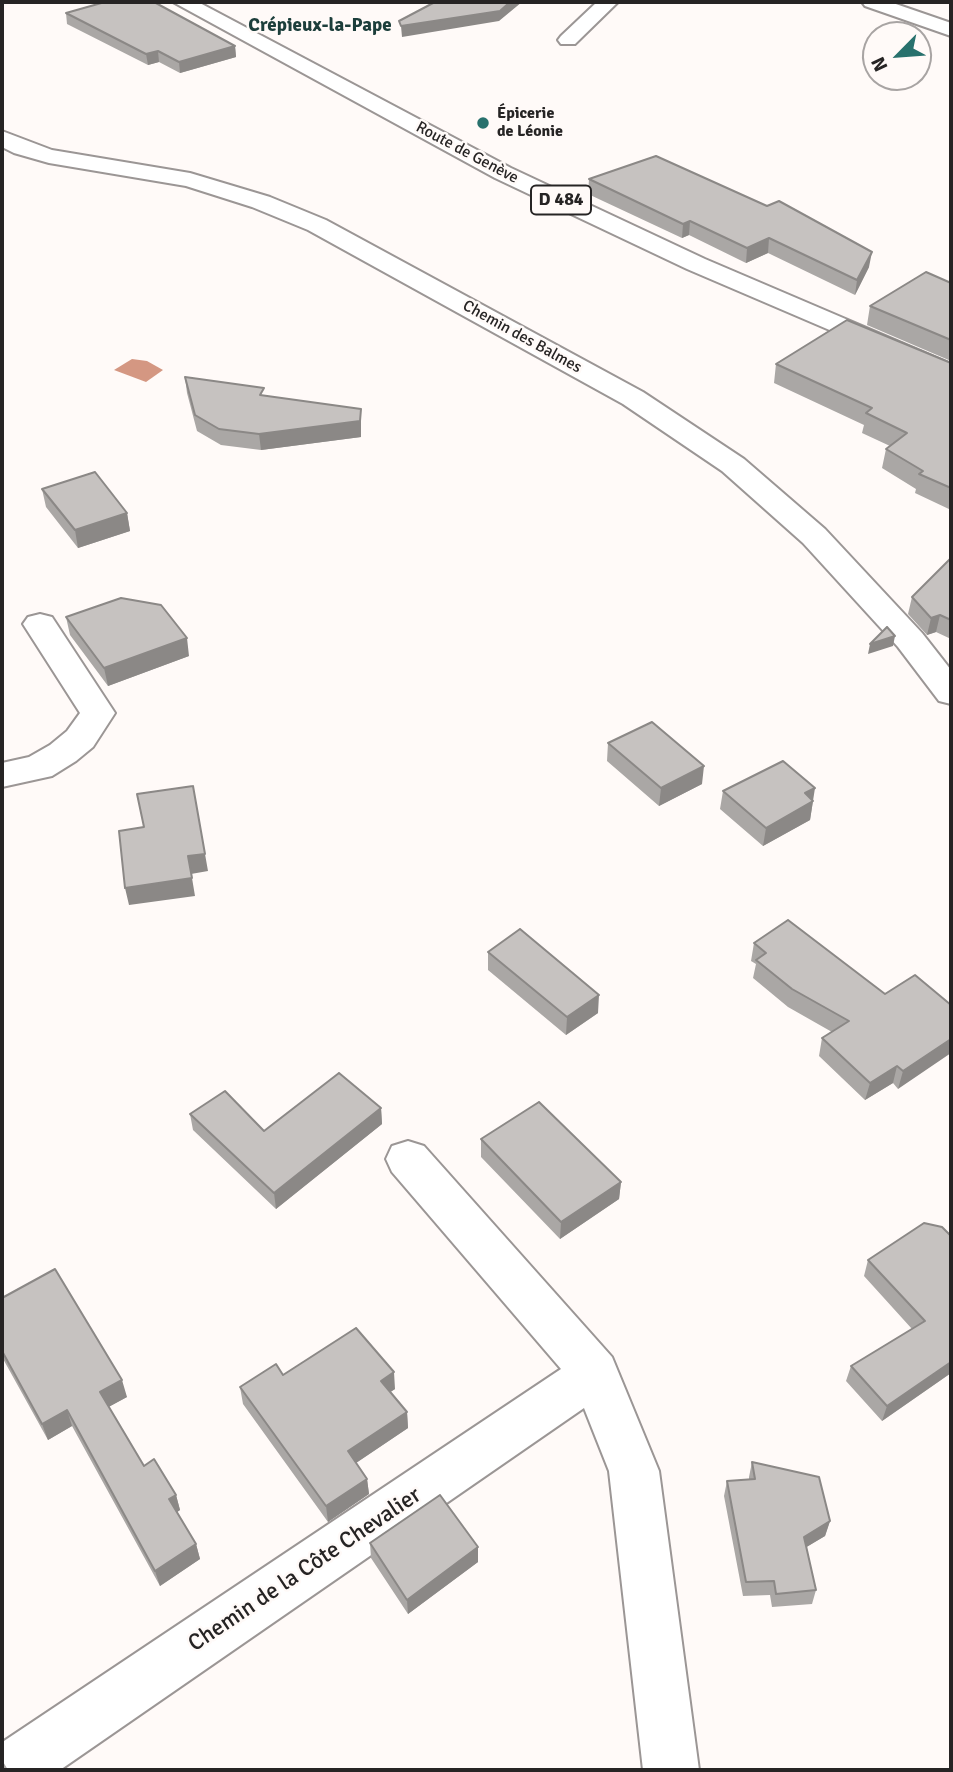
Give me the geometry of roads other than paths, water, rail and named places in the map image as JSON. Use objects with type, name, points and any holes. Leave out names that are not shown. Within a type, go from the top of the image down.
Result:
[{"type":"street","name":"Route de Genève","points":[[183,2],[503,173],[696,264],[951,374]]},
{"type":"street","points":[[568,40],[608,2]]},
{"type":"street","points":[[872,2],[951,30]]},
{"type":"street","name":"Chemin des Balmes","points":[[2,138],[22,148],[49,156],[190,180],[261,202],[306,220],[633,398],[733,465],[814,536],[910,640],[951,693]]},
{"type":"street","points":[[2,775],[39,767],[64,753],[86,733],[98,713],[40,624]]},
{"type":"street","points":[[408,1159],[595,1373],[634,1471],[671,1770]]},
{"type":"street","name":"Chemin de la Côte Chevalier","points":[[21,1770],[24,1761],[595,1373]]},
{"type":"place","name":"Épicerie de Léonie","points":[[483,123]]},
{"type":"district","name":"Crépieux-la-Pape","points":[[320,26]]}]
